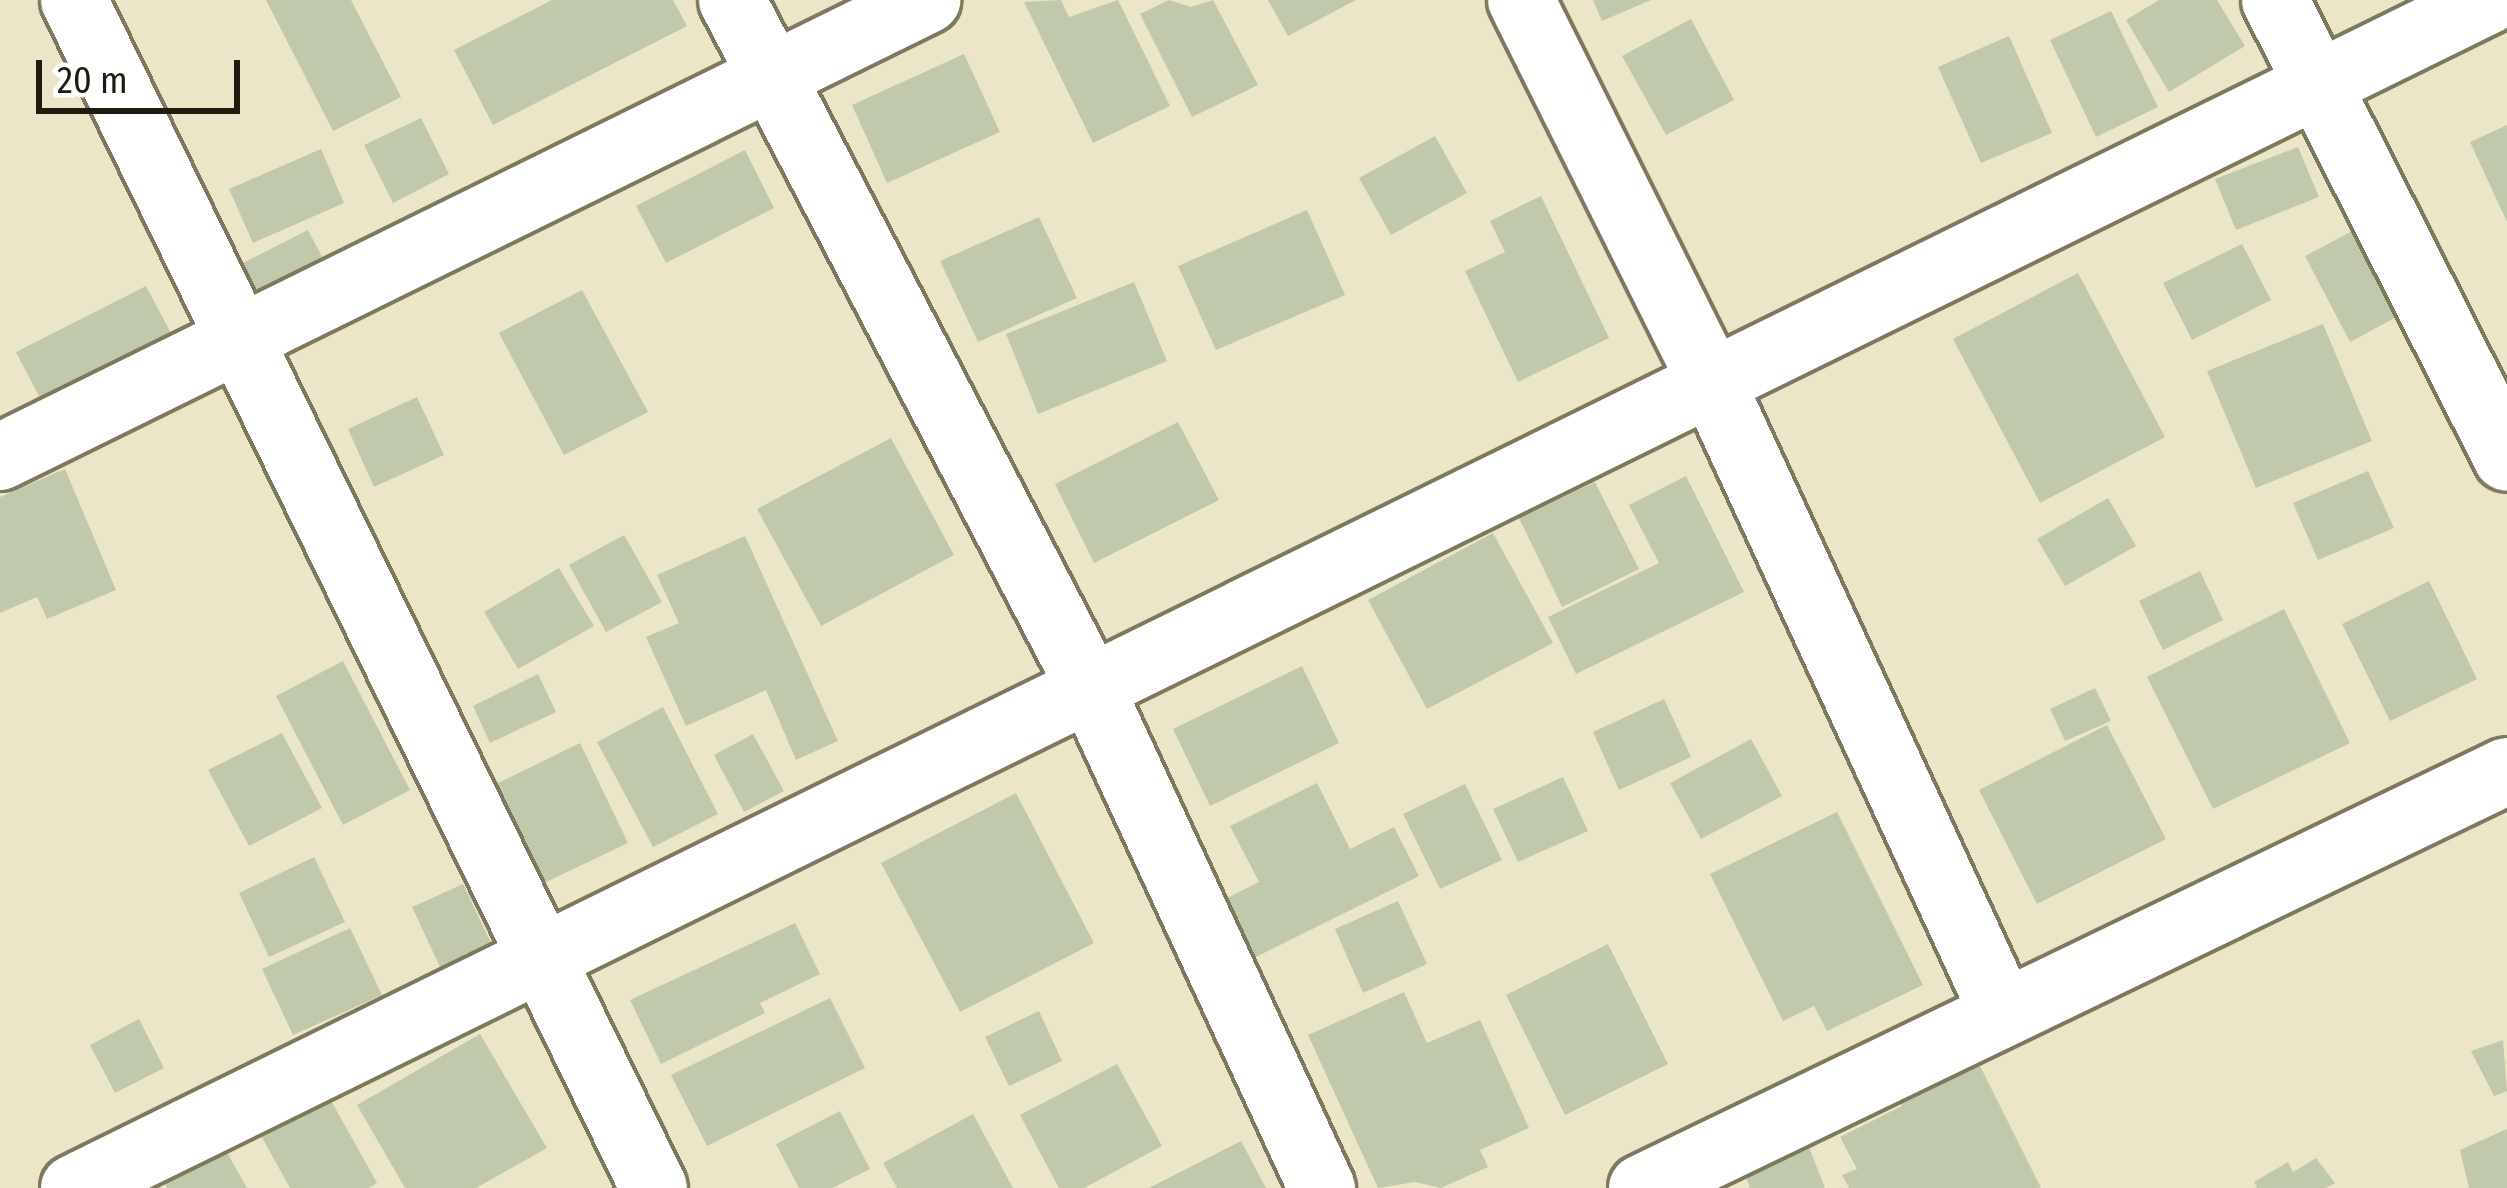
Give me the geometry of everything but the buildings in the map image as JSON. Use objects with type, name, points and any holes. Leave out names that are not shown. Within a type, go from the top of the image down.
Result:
[{"type":"street","points":[[74,0],[537,957],[655,1188]]},
{"type":"street","points":[[732,0],[1091,689],[1322,1188]]},
{"type":"street","points":[[0,457],[927,0]]},
{"type":"street","points":[[1520,0],[1712,383],[2002,1011]]},
{"type":"street","points":[[2276,0],[2314,85],[2507,458]]},
{"type":"street","points":[[74,1188],[2489,0]]},
{"type":"street","points":[[1642,1188],[2507,771]]}]
